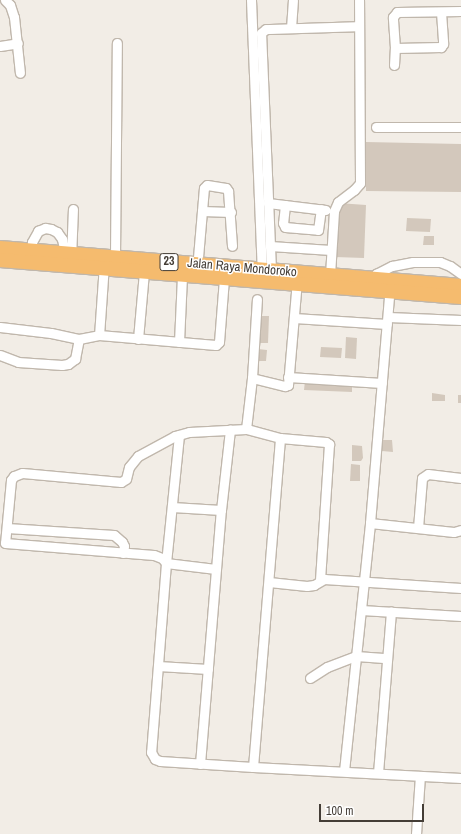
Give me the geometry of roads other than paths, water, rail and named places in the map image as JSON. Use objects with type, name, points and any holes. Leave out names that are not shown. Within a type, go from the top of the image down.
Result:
[{"type":"highway","name":"Jalan Raya Mondoroko","points":[[0,248],[31,250],[69,258]]},
{"type":"highway","name":"Jalan Raya Mondoroko","points":[[0,260],[69,258],[108,261],[192,272],[230,275],[265,274],[373,284],[461,297]]},
{"type":"highway","name":"Jalan Raya Mondoroko","points":[[108,261],[144,272],[192,272]]},
{"type":"highway","name":"Jalan Raya Mondoroko","points":[[297,278],[330,275],[373,284]]},
{"type":"highway","name":"Jalan Raya Mondoroko","points":[[390,286],[461,286]]},
{"type":"street","points":[[5,0],[14,17],[18,43],[20,74]]},
{"type":"street","points":[[251,0],[265,274]]},
{"type":"street","points":[[291,28],[293,0]]},
{"type":"street","points":[[330,275],[334,211],[338,202],[354,190],[360,183],[359,0]]},
{"type":"street","points":[[394,65],[394,13],[461,11]]},
{"type":"street","points":[[395,48],[441,47],[443,44],[441,12]]},
{"type":"street","points":[[265,274],[270,246],[261,33],[266,29],[359,26]]},
{"type":"street","points":[[0,46],[18,43]]},
{"type":"street","points":[[99,335],[108,261],[117,43]]},
{"type":"street","points":[[376,127],[461,127]]},
{"type":"street","points":[[178,342],[192,272],[202,211],[204,188],[213,186],[226,188],[228,191],[231,212],[232,246]]},
{"type":"street","points":[[268,203],[334,211]]},
{"type":"street","points":[[285,205],[283,223],[285,226],[318,230],[321,209]]},
{"type":"street","points":[[69,258],[74,208]]},
{"type":"street","points":[[202,211],[231,212]]},
{"type":"street","points":[[31,250],[35,235],[38,231],[45,228],[57,232],[62,239],[69,258]]},
{"type":"street","points":[[270,246],[331,250]]},
{"type":"street","points":[[373,284],[378,273],[392,266],[413,262],[440,262],[450,266],[461,274]]},
{"type":"street","points":[[138,339],[144,272]]},
{"type":"street","points":[[0,328],[51,333],[79,338],[99,335],[216,345],[219,342],[230,275]]},
{"type":"street","points":[[252,382],[285,386],[288,385],[297,278]]},
{"type":"street","points":[[344,771],[370,523],[390,286]]},
{"type":"street","points":[[246,428],[252,382],[257,300]]},
{"type":"street","points":[[294,318],[461,320]]},
{"type":"street","points":[[0,355],[18,362],[62,365],[68,364],[75,359],[79,338]]},
{"type":"street","points":[[288,377],[382,383]]},
{"type":"street","points":[[216,570],[166,563],[162,558],[154,555],[3,543],[7,528],[11,480],[14,476],[22,473],[121,482],[126,479],[129,468],[138,456],[166,439],[189,432],[246,428],[280,438],[326,442],[329,444],[320,581]]},
{"type":"street","points":[[200,764],[220,510],[230,430]]},
{"type":"street","points":[[179,435],[166,563],[151,752],[152,756],[160,761],[200,764],[461,778]]},
{"type":"street","points":[[253,767],[280,438]]},
{"type":"street","points":[[418,528],[422,478],[428,474],[461,478]]},
{"type":"street","points":[[172,507],[220,510]]},
{"type":"street","points":[[370,523],[454,532],[461,530]]},
{"type":"street","points":[[7,528],[114,535],[122,542],[123,553]]},
{"type":"street","points":[[269,582],[307,586],[314,585],[324,579],[363,583],[461,588]]},
{"type":"street","points":[[361,610],[461,616]]},
{"type":"street","points":[[378,773],[391,612]]},
{"type":"street","points":[[310,678],[327,667],[356,656],[388,658]]},
{"type":"street","points":[[158,666],[208,669]]},
{"type":"street","points":[[416,834],[420,776]]}]
